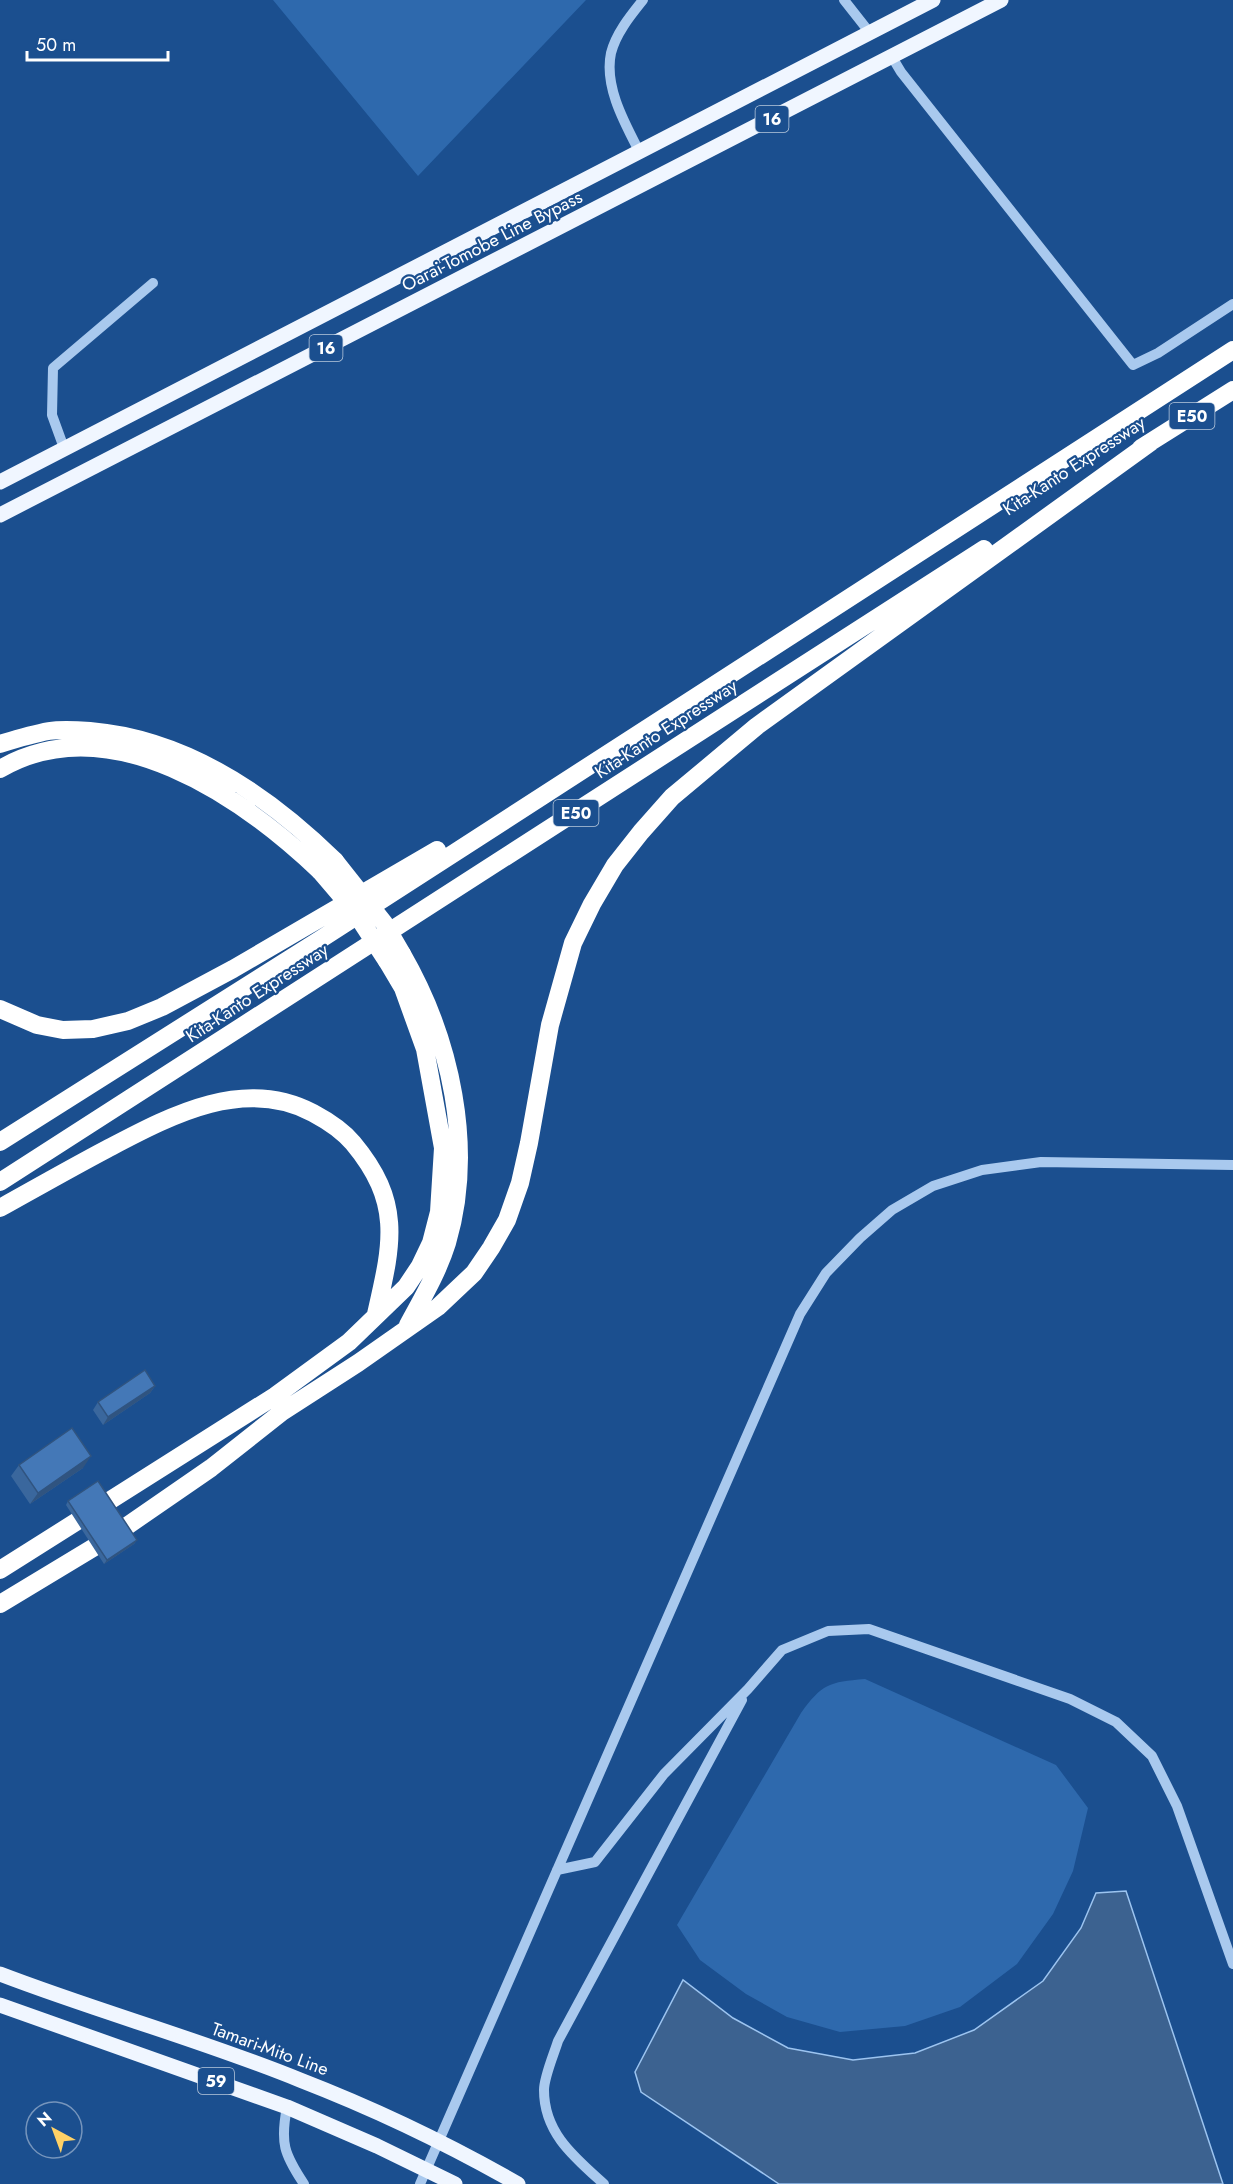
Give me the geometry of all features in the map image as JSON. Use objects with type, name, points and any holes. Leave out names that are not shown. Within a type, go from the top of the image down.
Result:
[{"type":"highway","name":"Kita-Kanto Expressway","points":[[0,1142],[321,939],[1233,350]]},
{"type":"highway","name":"Kita-Kanto Expressway","points":[[0,1182],[1233,390]]},
{"type":"highway","points":[[0,1604],[111,1537],[211,1468],[282,1412],[438,1307],[474,1273],[507,1220],[522,1173],[530,1143],[550,1024],[573,943],[615,865],[640,832],[672,797],[757,726],[1151,442]]},
{"type":"highway","points":[[0,744],[50,731],[111,733],[177,752],[215,770],[282,813],[328,866],[355,912],[419,982],[443,1051],[457,1118],[460,1152],[459,1185],[447,1245],[437,1270],[407,1327]]},
{"type":"highway","points":[[0,769],[16,759],[46,750],[76,748],[133,755],[203,782],[238,803],[292,844],[328,866]]},
{"type":"highway","points":[[0,1009],[37,1025],[63,1030],[83,1030],[128,1021],[162,1007],[233,969],[307,924],[603,756]]},
{"type":"highway","points":[[0,1570],[275,1396],[349,1342],[406,1287],[431,1243],[439,1212],[443,1148],[425,1049],[395,958]]},
{"type":"highway","points":[[0,1208],[158,1122],[191,1108],[252,1098],[278,1101],[304,1109],[327,1121],[347,1137],[364,1157],[378,1180],[387,1209],[390,1233],[389,1258],[376,1314]]},
{"type":"main road","name":"Oarai-Tomobe Line Bypass","points":[[0,482],[933,0]]},
{"type":"main road","name":"Oarai-Tomobe Line Bypass","points":[[0,515],[1001,0]]},
{"type":"main road","name":"Tamari-Mito Line","points":[[0,1974],[300,2079],[391,2118],[518,2184]]},
{"type":"main road","name":"59","points":[[0,2004],[286,2107],[377,2146],[423,2177],[455,2184]]},
{"type":"street","points":[[639,151],[623,121],[610,79],[612,52],[625,24],[643,0]]},
{"type":"street","points":[[844,0],[870,33]]},
{"type":"street","points":[[892,57],[901,72],[1133,365],[1158,353],[1233,304]]},
{"type":"street","points":[[64,448],[52,416],[53,368],[153,283]]},
{"type":"street","points":[[423,2177],[800,1314],[826,1274],[853,1245],[892,1210],[933,1186],[982,1170],[1041,1162],[1233,1165]]},
{"type":"street","points":[[557,1870],[595,1862],[664,1774],[748,1689],[782,1650],[828,1631],[869,1629],[1070,1699],[1116,1722],[1152,1756],[1177,1806],[1233,1964]]},
{"type":"street","points":[[604,2184],[574,2157],[550,2125],[544,2088],[558,2041],[748,1689]]},
{"type":"street","points":[[286,2107],[282,2132],[288,2160],[304,2184]]},
{"type":"shaded area","points":[[273,0],[586,0],[418,176]]},
{"type":"shaded area","points":[[865,1679],[1056,1765],[1088,1808],[1073,1871],[1053,1914],[1017,1964],[960,2007],[905,2026],[840,2032],[787,2017],[746,1994],[700,1960],[677,1925],[808,1703],[821,1690],[834,1683]]},
{"type":"shaded area","points":[[1126,1891],[1223,2184],[779,2184],[641,2092],[635,2072],[683,1980],[733,2018],[788,2048],[853,2060],[915,2053],[974,2030],[1043,1981],[1081,1928],[1096,1893]]},
{"type":"building","points":[[145,1370],[155,1386],[108,1417],[98,1402]]},
{"type":"building","points":[[72,1428],[91,1456],[38,1493],[19,1465]]},
{"type":"building","points":[[98,1481],[137,1540],[107,1560],[68,1501]]}]
